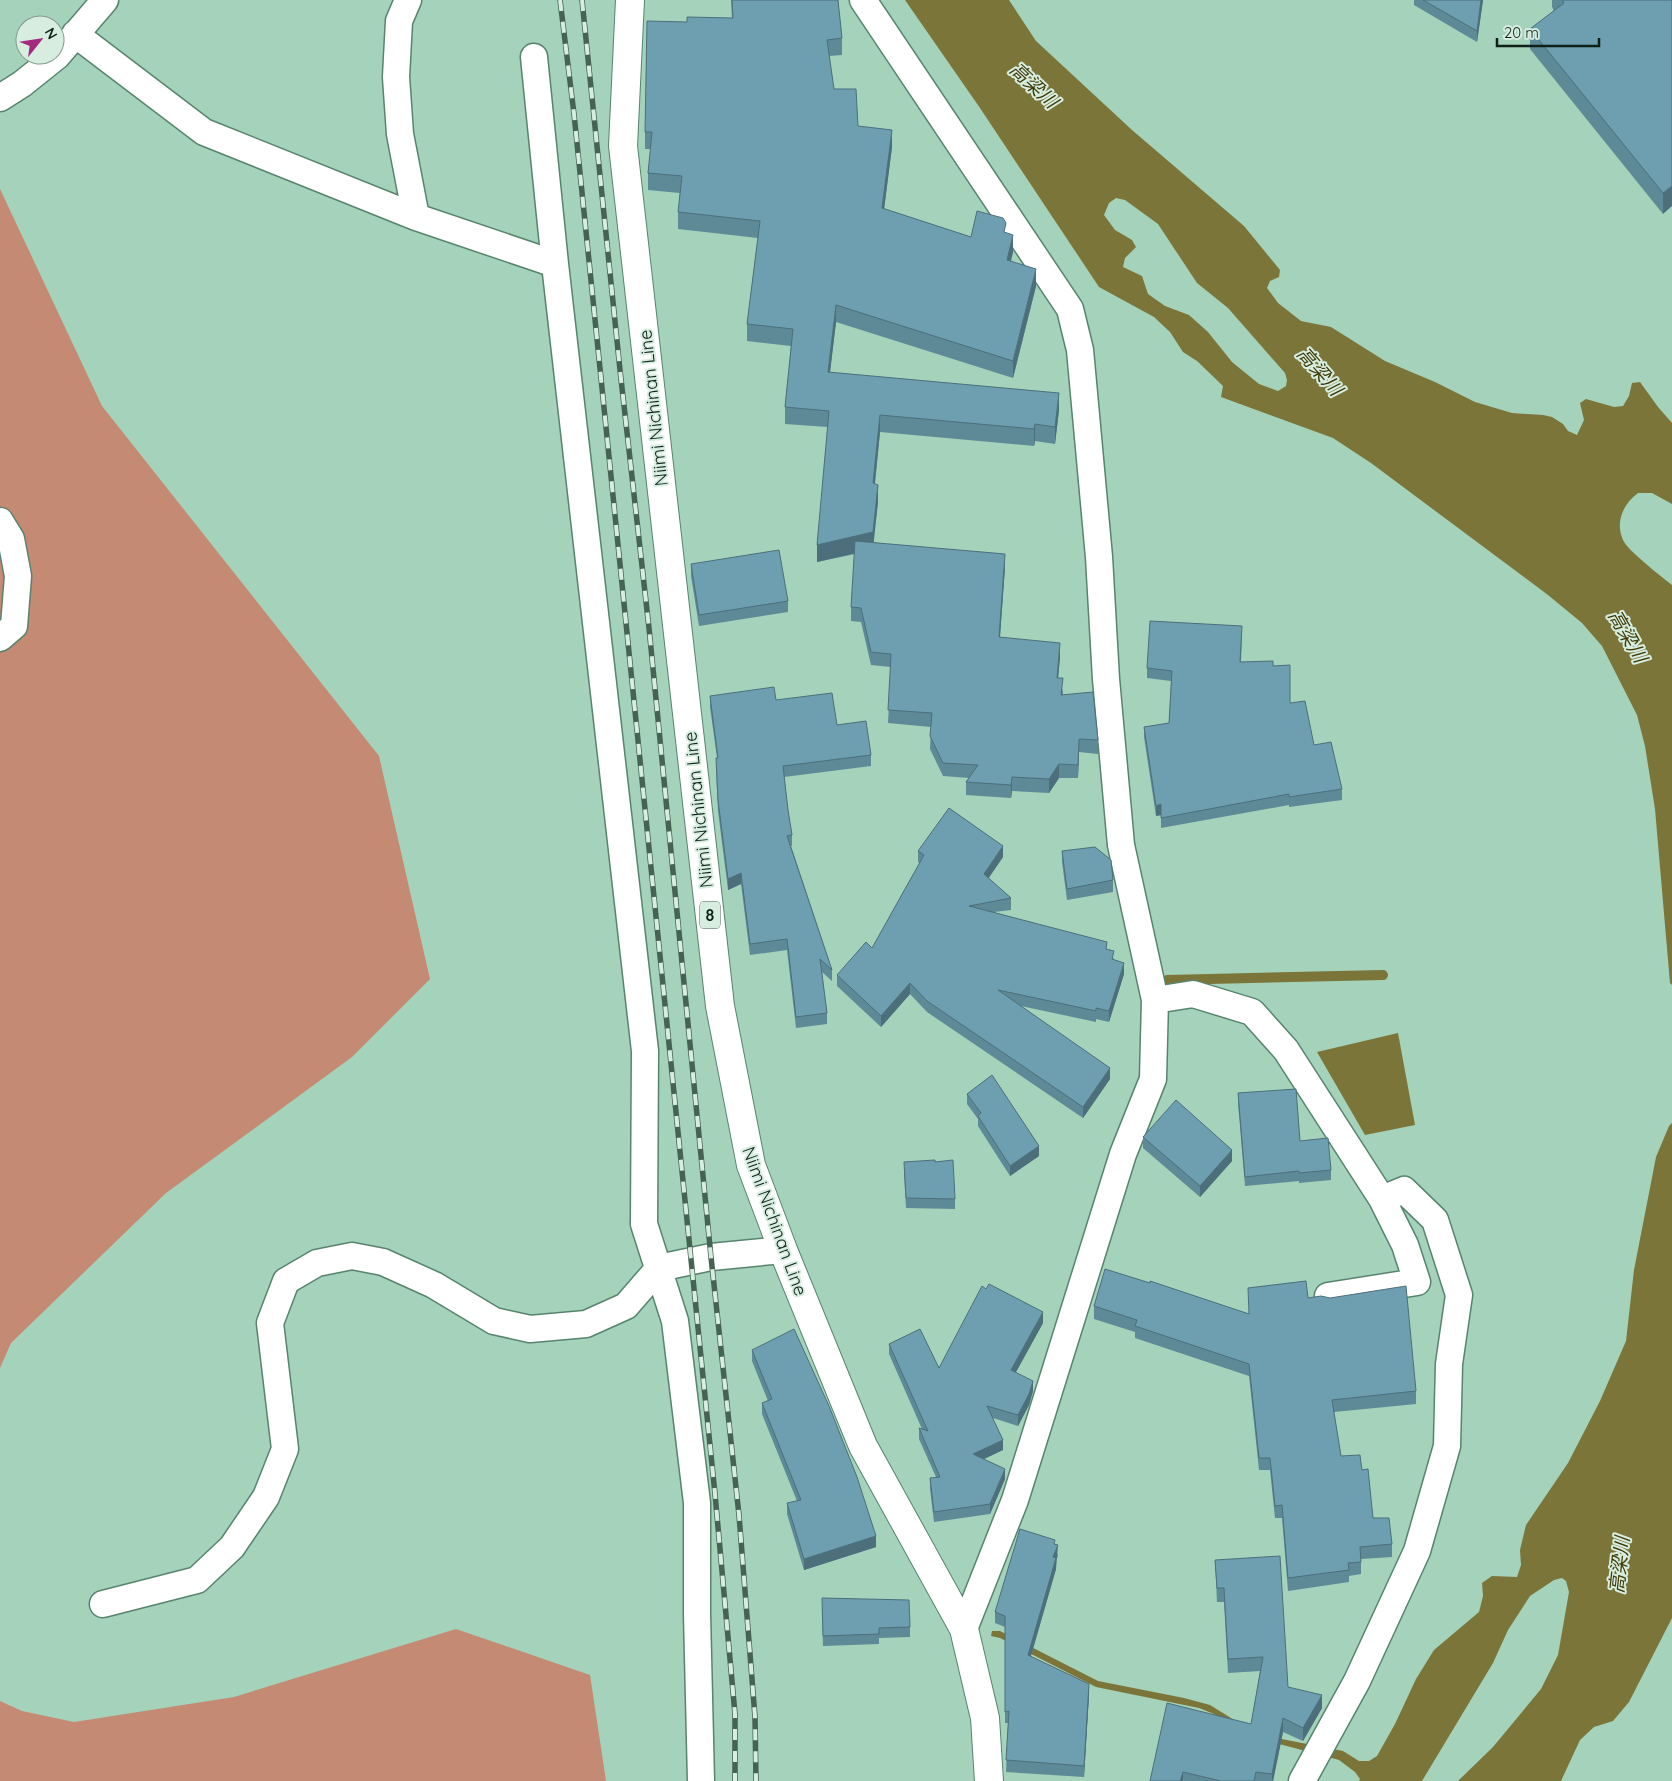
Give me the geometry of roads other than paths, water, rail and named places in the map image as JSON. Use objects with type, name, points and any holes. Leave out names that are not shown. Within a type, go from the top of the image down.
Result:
[{"type":"main road","name":"Niimi Nichinan Line","points":[[630,0],[623,146],[720,1006],[751,1165],[783,1250],[863,1446],[964,1629],[985,1718],[989,1781]]},
{"type":"street","points":[[0,98],[22,84],[57,56],[105,0]]},
{"type":"street","points":[[408,0],[399,21],[396,77],[400,134],[416,217]]},
{"type":"street","points":[[863,0],[1070,309],[1080,350],[1099,557],[1106,679],[1120,845],[1155,1000],[1153,1079],[1123,1154],[1015,1500],[964,1629]]},
{"type":"street","points":[[76,34],[204,132],[416,217],[555,264]]},
{"type":"street","points":[[534,57],[555,264],[645,1051],[644,1224],[675,1321],[697,1503],[697,1614],[701,1781]]},
{"type":"street","points":[[0,521],[11,539],[18,576],[14,626],[0,638]]},
{"type":"street","points":[[1155,1000],[1193,994],[1252,1012],[1286,1050],[1382,1198],[1405,1245],[1417,1282],[1328,1296]]},
{"type":"street","points":[[1302,1781],[1357,1681],[1417,1551],[1447,1446],[1449,1364],[1459,1295],[1435,1220],[1404,1190],[1382,1198]]},
{"type":"street","points":[[104,1604],[197,1580],[232,1546],[266,1497],[285,1449],[270,1322],[286,1281],[317,1263],[352,1256],[383,1262],[434,1285],[494,1322],[530,1329],[586,1324],[626,1306],[659,1268],[711,1257],[783,1250]]},
{"type":"water","name":"高梁川","points":[[905,0],[1009,0],[1036,41],[1132,130],[1244,226],[1280,270],[1279,277],[1270,281],[1267,288],[1278,303],[1301,321],[1331,327],[1385,361],[1435,382],[1475,402],[1512,413],[1552,417],[1563,424],[1568,431],[1577,435],[1584,420],[1580,403],[1586,399],[1614,407],[1623,406],[1629,396],[1632,383],[1640,382],[1672,423],[1672,504],[1652,493],[1638,493],[1628,502],[1620,520],[1620,527],[1623,540],[1631,550],[1672,585],[1672,985],[1670,983],[1655,809],[1645,746],[1637,715],[1602,646],[1582,623],[1548,595],[1371,463],[1333,438],[1221,397],[1223,386],[1197,361],[1183,352],[1170,332],[1154,317],[1099,287],[980,108]],"holes":[[[1116,198],[1125,200],[1158,224],[1197,283],[1228,308],[1285,373],[1286,386],[1278,391],[1259,384],[1232,362],[1208,332],[1189,315],[1165,306],[1148,294],[1142,276],[1123,267],[1125,258],[1136,247],[1132,240],[1115,230],[1104,215],[1109,203]]]},
{"type":"water","points":[[1398,1033],[1415,1125],[1365,1135],[1317,1052]]},
{"type":"water","name":"高梁川","points":[[1672,1123],[1672,1618],[1629,1702],[1613,1721],[1594,1727],[1580,1740],[1561,1781],[1458,1781],[1493,1747],[1541,1689],[1558,1655],[1569,1592],[1566,1581],[1562,1578],[1554,1580],[1530,1596],[1508,1630],[1493,1663],[1422,1781],[1359,1781],[1360,1779],[1355,1772],[1339,1760],[1249,1736],[1214,1714],[1199,1708],[1096,1687],[1000,1638],[991,1636],[992,1631],[1000,1631],[1098,1681],[1210,1705],[1250,1733],[1343,1751],[1359,1761],[1369,1761],[1377,1756],[1395,1724],[1416,1679],[1434,1650],[1479,1612],[1483,1596],[1482,1583],[1492,1576],[1517,1577],[1521,1565],[1520,1550],[1526,1525],[1568,1463],[1600,1401],[1626,1341],[1634,1270],[1656,1157]]},
{"type":"waterway","points":[[1167,980],[1383,975]]},
{"type":"railway","points":[[560,0],[574,114],[715,1494],[735,1714],[735,1781]]},
{"type":"railway","points":[[582,0],[649,628],[711,1257],[739,1515],[755,1717],[756,1781]]}]
